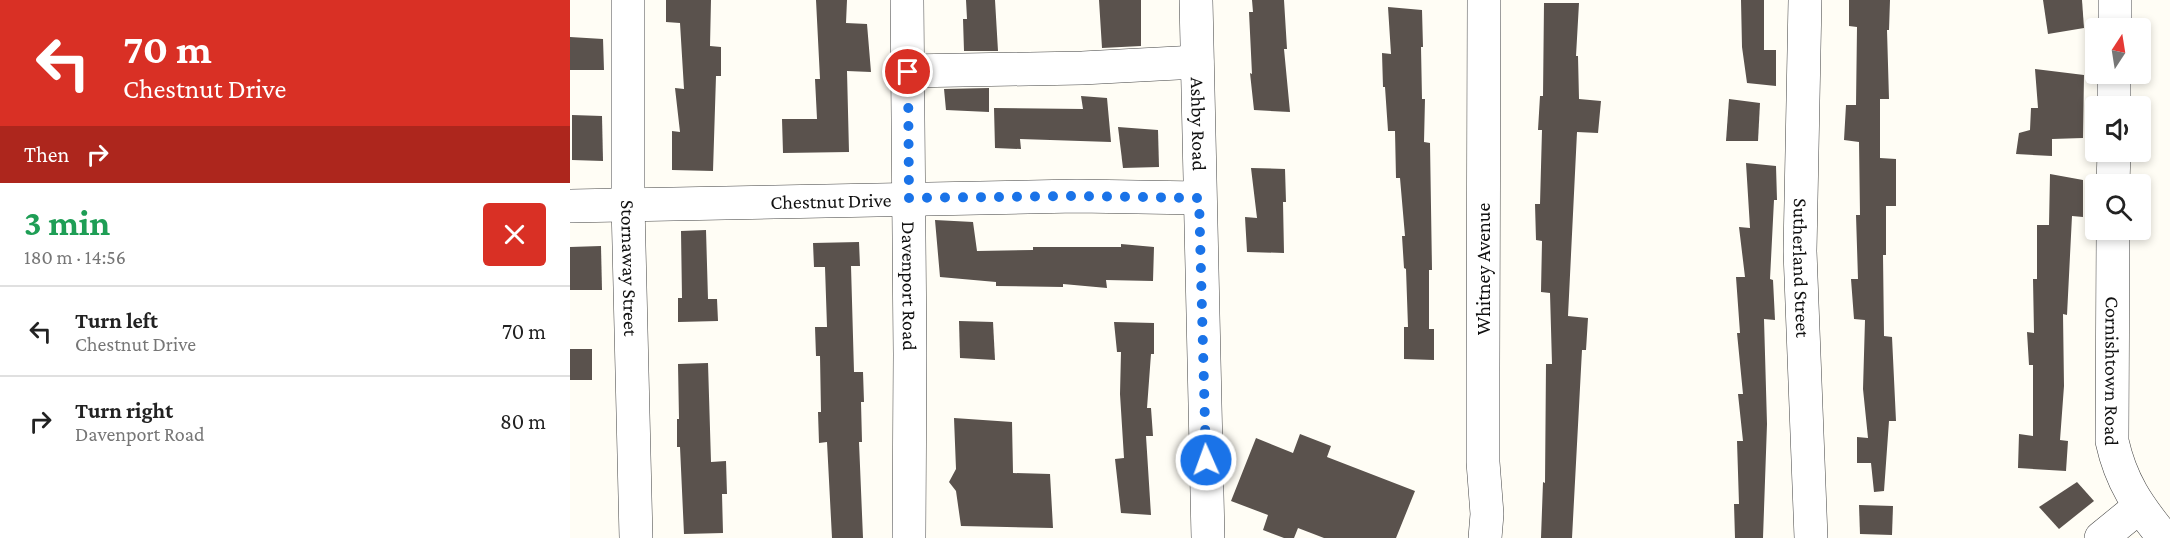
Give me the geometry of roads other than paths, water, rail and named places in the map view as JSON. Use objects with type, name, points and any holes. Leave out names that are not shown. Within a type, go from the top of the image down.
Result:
[{"type":"street","name":"Stornaway Street","points":[[628,0],[628,204],[636,538]]},
{"type":"street","name":"Davenport Road","points":[[907,0],[909,538]]},
{"type":"street","name":"Ashby Road","points":[[1196,0],[1208,538]]},
{"type":"street","name":"Whitney Avenue","points":[[1484,0],[1483,462],[1487,514],[1485,538]]},
{"type":"street","name":"Sutherland Street","points":[[1805,0],[1800,250],[1811,538]]},
{"type":"street","points":[[2115,0],[2115,18]]},
{"type":"street","points":[[908,72],[1082,68],[1197,62]]},
{"type":"street","name":"Chestnut Drive","points":[[570,206],[909,198],[1077,196],[1199,198]]},
{"type":"street","name":"Cornishtown Road","points":[[2113,240],[2112,441],[2117,462],[2128,489],[2164,538]]},
{"type":"street","points":[[2101,538],[2139,507]]}]
